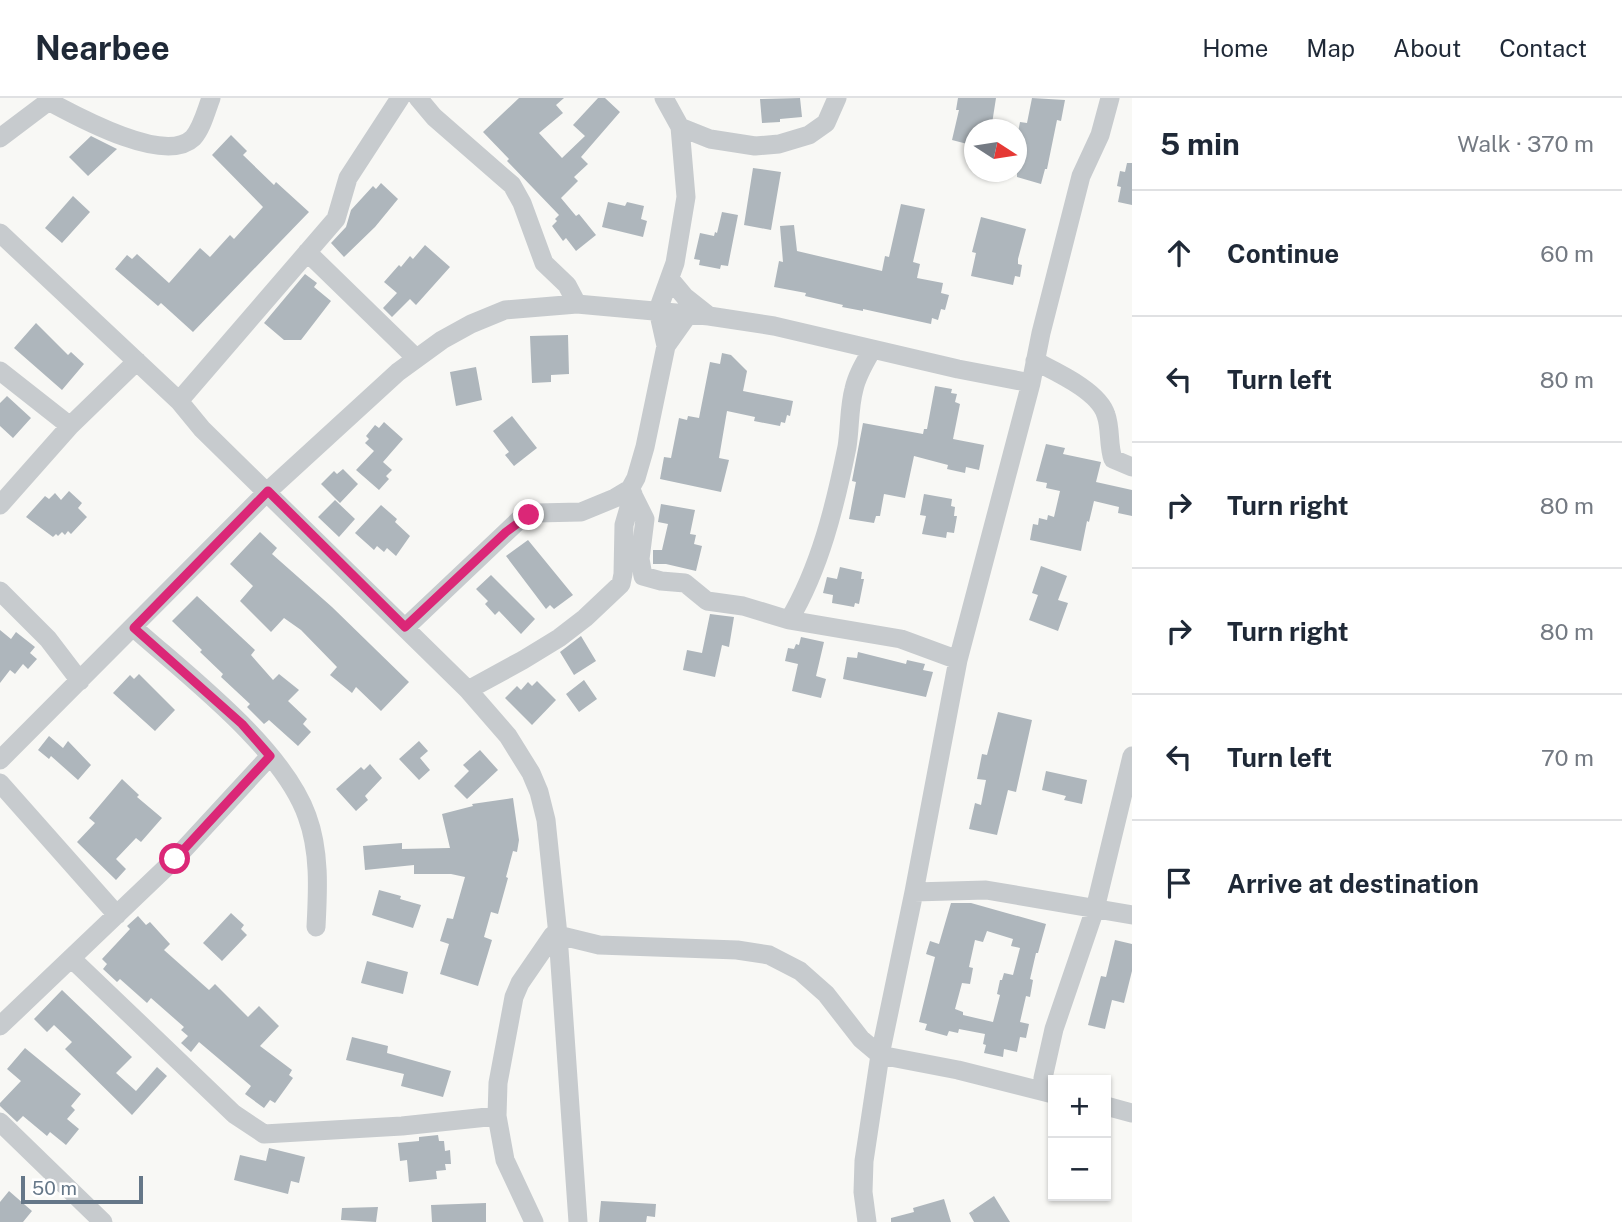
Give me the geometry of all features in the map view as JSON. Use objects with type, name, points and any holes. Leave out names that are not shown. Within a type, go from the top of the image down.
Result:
[{"type":"street","points":[[0,138],[52,100],[78,117],[120,134],[150,144],[172,147],[193,138],[211,98]]},
{"type":"street","points":[[179,401],[336,219],[348,178],[400,98]]},
{"type":"street","points":[[418,98],[434,117],[512,185],[522,203],[544,262],[567,285],[577,304]]},
{"type":"street","points":[[664,98],[680,127],[685,197],[670,279],[658,310],[666,346]]},
{"type":"street","points":[[680,127],[729,144],[779,144],[809,135],[826,123],[837,98]]},
{"type":"street","points":[[867,1222],[863,1192],[864,1161],[880,1055],[958,660],[1031,383],[1081,176],[1100,135],[1110,98]]},
{"type":"street","points":[[5,246],[179,401],[202,429],[468,690],[509,736],[531,772],[540,792],[547,820],[578,1222]]},
{"type":"street","points":[[307,252],[416,358]]},
{"type":"street","points":[[670,279],[709,316]]},
{"type":"street","points":[[0,760],[268,491],[416,358],[471,324],[505,310],[577,304],[709,316],[774,326],[872,350],[1031,383]]},
{"type":"street","points":[[468,690],[559,638],[621,584],[624,573],[624,525],[645,447],[666,346],[688,315]]},
{"type":"street","points":[[789,620],[809,584],[819,553],[846,451],[855,384],[872,350]]},
{"type":"street","points":[[0,505],[71,426],[137,361]]},
{"type":"street","points":[[1035,361],[1067,378],[1100,404],[1106,414],[1113,459],[1132,467]]},
{"type":"street","points":[[0,371],[71,426]]},
{"type":"street","points":[[631,492],[645,519],[640,559],[643,576],[685,583],[707,601],[743,606],[789,620],[901,639],[958,660]]},
{"type":"street","points":[[405,627],[520,519],[536,513],[581,512],[631,492]]},
{"type":"street","points":[[0,591],[48,639],[80,681]]},
{"type":"street","points":[[134,628],[242,724],[288,780],[307,816],[318,873],[316,927]]},
{"type":"street","points":[[0,1026],[175,859],[270,756]]},
{"type":"street","points":[[1048,1088],[1043,1077],[1054,1029],[1096,909],[1132,756]]},
{"type":"street","points":[[0,783],[117,915]]},
{"type":"street","points":[[914,892],[986,890],[1132,915]]},
{"type":"street","points":[[556,935],[599,946],[737,950],[769,955],[800,971],[827,994],[861,1039],[880,1055],[958,1070],[1048,1092]]},
{"type":"street","points":[[534,1222],[505,1160],[497,1116],[498,1083],[514,997],[520,983],[556,935]]},
{"type":"street","points":[[71,958],[234,1114],[264,1134],[402,1126],[497,1116]]},
{"type":"street","points":[[1111,1107],[1132,1113]]},
{"type":"street","points":[[0,1122],[103,1222]]},
{"type":"building","points":[[519,98],[564,98],[556,105],[563,113],[539,133],[562,158],[585,136],[573,125],[598,98],[605,98],[620,112],[581,157],[588,164],[574,177],[578,181],[561,198],[596,235],[576,251],[566,238],[563,241],[552,226],[559,215],[483,132]]},
{"type":"building","points":[[800,98],[802,117],[762,123],[760,99]]},
{"type":"building","points":[[958,98],[996,98],[993,119],[964,119],[964,143],[952,140],[959,110],[956,110]]},
{"type":"building","points":[[1032,98],[1065,100],[1061,121],[1057,120],[1047,169],[1041,184],[1027,180],[1027,123]]},
{"type":"building","points":[[231,135],[247,151],[243,155],[274,185],[276,182],[309,212],[193,332],[161,303],[158,306],[115,269],[127,255],[132,259],[137,254],[169,283],[200,248],[210,257],[230,235],[234,239],[263,207],[212,155]]},
{"type":"building","points":[[91,136],[117,149],[88,176],[69,157]]},
{"type":"building","points":[[1127,163],[1132,163],[1132,205],[1118,202],[1120,171],[1125,172]]},
{"type":"building","points":[[753,168],[781,172],[771,230],[744,225]]},
{"type":"building","points":[[381,183],[398,199],[375,227],[344,257],[331,243],[346,227],[351,210],[373,186],[376,189]]},
{"type":"building","points":[[73,196],[90,212],[62,243],[45,228]]},
{"type":"building","points":[[608,202],[644,206],[641,219],[647,221],[643,237],[602,227]]},
{"type":"building","points":[[901,204],[925,209],[913,262],[920,264],[917,278],[943,283],[941,293],[949,295],[945,310],[941,309],[938,320],[932,318],[931,324],[842,307],[843,305],[805,296],[806,293],[774,287],[779,261],[783,262],[780,226],[794,225],[797,251],[882,271],[885,256],[889,257]]},
{"type":"building","points":[[722,212],[738,215],[728,266],[721,265],[720,269],[699,265],[700,260],[694,259],[700,233],[714,236]]},
{"type":"building","points":[[981,217],[1026,229],[1018,259],[1018,264],[1022,265],[1020,277],[1015,276],[1013,285],[971,276],[976,253],[972,252]]},
{"type":"building","points":[[425,245],[450,267],[416,305],[410,299],[392,317],[383,308],[397,293],[384,282],[399,265],[401,267],[410,256],[413,259]]},
{"type":"building","points":[[305,274],[317,283],[314,287],[331,301],[301,340],[284,340],[264,323]]},
{"type":"building","points":[[36,323],[68,355],[71,352],[84,364],[62,390],[14,348]]},
{"type":"building","points":[[568,335],[569,374],[551,375],[551,382],[532,383],[530,336]]},
{"type":"building","points":[[722,353],[731,355],[747,371],[743,391],[793,401],[790,416],[787,415],[785,423],[781,422],[780,426],[754,421],[755,417],[727,411],[719,458],[729,460],[721,492],[660,479],[664,457],[671,458],[679,418],[699,418],[710,362],[720,364]]},
{"type":"building","points":[[476,367],[482,400],[456,406],[450,372]]},
{"type":"building","points":[[935,386],[952,389],[951,393],[957,394],[955,402],[960,404],[953,439],[984,445],[979,470],[966,467],[965,473],[947,469],[948,465],[914,456],[905,498],[884,494],[880,516],[876,516],[874,523],[849,519],[856,482],[852,481],[863,423],[923,434],[924,429],[927,429]]},
{"type":"building","points":[[7,396],[31,418],[13,438],[0,426],[0,403]]},
{"type":"building","points":[[512,416],[537,448],[514,466],[505,455],[509,452],[493,431]]},
{"type":"building","points":[[384,422],[403,439],[383,462],[392,470],[386,476],[389,479],[379,490],[356,470],[374,451],[365,443],[369,439],[366,436],[375,425],[379,428]]},
{"type":"building","points":[[1046,444],[1065,448],[1063,454],[1101,462],[1096,482],[1132,490],[1132,516],[1118,513],[1119,507],[1094,501],[1081,551],[1030,540],[1033,524],[1038,525],[1039,518],[1047,520],[1048,515],[1054,517],[1060,491],[1046,488],[1047,483],[1036,481]]},
{"type":"building","points":[[343,469],[358,484],[340,503],[321,484],[334,471],[337,474]]},
{"type":"building","points":[[69,491],[82,503],[78,508],[87,517],[71,534],[68,531],[65,535],[62,532],[53,537],[26,517],[45,496],[49,499],[55,493],[61,500]]},
{"type":"building","points":[[924,494],[952,499],[951,506],[955,507],[954,516],[957,516],[954,533],[947,532],[946,538],[922,534],[926,516],[920,515]]},
{"type":"building","points":[[335,500],[355,519],[339,537],[318,517]]},
{"type":"building","points":[[661,504],[695,510],[690,534],[696,535],[694,544],[702,546],[696,571],[653,564],[653,550],[662,550],[668,524],[658,522]]},
{"type":"building","points":[[381,505],[397,519],[395,522],[410,536],[396,556],[387,548],[384,552],[377,546],[374,550],[355,533]]},
{"type":"building","points":[[260,532],[277,548],[272,554],[332,607],[409,682],[381,711],[356,687],[352,693],[330,675],[337,667],[301,630],[284,618],[271,632],[240,601],[253,586],[230,564]]},
{"type":"building","points":[[528,540],[573,595],[554,609],[550,605],[546,609],[506,556]]},
{"type":"building","points":[[1041,566],[1067,576],[1058,600],[1068,603],[1058,631],[1029,620],[1038,595],[1032,593]]},
{"type":"building","points":[[840,567],[862,572],[861,579],[864,579],[859,604],[855,603],[854,607],[832,603],[833,595],[823,593],[827,577],[837,579]]},
{"type":"building","points":[[491,575],[535,619],[521,634],[499,611],[495,615],[485,604],[488,601],[476,589]]},
{"type":"building","points":[[197,596],[255,650],[251,655],[273,680],[279,674],[299,690],[288,701],[307,719],[303,724],[311,732],[298,746],[269,720],[264,724],[247,707],[250,704],[221,677],[223,674],[200,652],[202,650],[172,621]]},
{"type":"building","points":[[710,614],[734,617],[729,647],[722,645],[715,677],[683,670],[687,650],[702,653]]},
{"type":"building","points":[[0,630],[11,639],[16,632],[35,647],[30,653],[37,659],[28,669],[23,664],[15,674],[10,670],[0,683]]},
{"type":"building","points":[[581,636],[596,661],[574,675],[560,652]]},
{"type":"building","points":[[801,637],[824,642],[816,676],[826,679],[821,698],[792,691],[798,664],[785,661],[788,648],[794,649],[796,644],[799,645]]},
{"type":"building","points":[[858,652],[906,664],[907,660],[925,664],[923,670],[933,672],[926,697],[843,679],[847,657],[857,658]]},
{"type":"building","points":[[139,674],[175,710],[155,731],[113,693],[130,675],[134,679]]},
{"type":"building","points":[[584,680],[597,699],[579,712],[566,694]]},
{"type":"building","points":[[537,681],[556,700],[532,725],[505,698],[517,686],[521,690],[528,682],[532,686]]},
{"type":"building","points":[[998,712],[1032,720],[1016,792],[1008,790],[997,835],[969,829],[975,803],[981,805],[986,780],[977,779],[982,754],[987,755]]},
{"type":"building","points":[[49,736],[63,748],[68,741],[91,765],[78,780],[51,756],[49,759],[38,750]]},
{"type":"building","points":[[419,741],[428,751],[420,758],[430,770],[419,780],[399,759]]},
{"type":"building","points":[[480,750],[498,770],[467,799],[454,786],[469,771],[463,765]]},
{"type":"building","points":[[370,764],[382,778],[365,796],[368,800],[356,811],[336,789],[361,767],[364,770]]},
{"type":"building","points":[[1046,771],[1087,780],[1082,804],[1064,800],[1066,796],[1042,790]]},
{"type":"building","points":[[122,779],[139,795],[137,797],[162,818],[141,842],[136,838],[116,859],[126,869],[116,880],[77,842],[95,823],[89,818]]},
{"type":"building","points":[[513,798],[519,840],[517,852],[513,851],[498,914],[491,912],[484,937],[492,940],[478,986],[440,974],[449,944],[440,941],[447,918],[453,919],[465,877],[451,874],[414,874],[414,865],[365,870],[363,846],[402,843],[402,849],[450,848],[442,814],[473,806],[472,804]]},
{"type":"building","points":[[379,890],[421,905],[413,928],[372,915]]},
{"type":"building","points":[[951,903],[971,903],[1046,924],[1030,979],[1033,980],[1030,997],[1026,996],[1020,1022],[1029,1024],[1026,1038],[1020,1037],[1017,1052],[1004,1049],[1003,1057],[984,1053],[985,1034],[959,1029],[958,1033],[949,1031],[947,1036],[925,1030],[927,1024],[919,1022],[935,957],[926,954],[930,941],[939,944]],"holes":[[[987,931],[1013,939],[1011,946],[1020,948],[1013,975],[1004,973],[1000,980],[997,994],[1000,995],[993,1022],[963,1015],[963,1012],[955,1009],[962,983],[970,984],[973,968],[969,967],[975,940],[983,942]]]},
{"type":"building","points":[[231,913],[244,925],[241,929],[247,935],[222,961],[203,943]]},
{"type":"building","points":[[138,916],[146,925],[150,922],[170,944],[164,950],[209,990],[215,984],[248,1017],[259,1006],[279,1026],[260,1046],[292,1070],[289,1075],[293,1078],[275,1103],[270,1100],[264,1108],[245,1094],[251,1086],[199,1042],[191,1052],[181,1043],[188,1036],[181,1030],[184,1027],[151,998],[147,1003],[120,979],[117,982],[103,969],[107,964],[102,959],[130,929],[127,926]]},
{"type":"building","points":[[1115,940],[1132,944],[1132,971],[1124,1003],[1112,1000],[1105,1029],[1088,1025],[1101,976],[1106,977]]},
{"type":"building","points":[[367,961],[408,972],[403,994],[361,983]]},
{"type":"building","points":[[62,990],[132,1057],[116,1073],[136,1091],[157,1067],[167,1076],[132,1115],[65,1049],[72,1042],[54,1025],[47,1032],[34,1019]]},
{"type":"building","points":[[352,1037],[388,1046],[387,1053],[451,1071],[443,1097],[401,1086],[404,1074],[346,1060]]},
{"type":"building","points":[[25,1048],[81,1094],[71,1106],[75,1110],[67,1119],[79,1129],[66,1145],[50,1132],[47,1136],[23,1116],[17,1122],[0,1106],[21,1081],[7,1069]]},
{"type":"building","points":[[438,1135],[439,1141],[444,1141],[445,1151],[450,1150],[451,1164],[445,1164],[446,1170],[436,1171],[437,1179],[409,1182],[407,1160],[400,1161],[398,1143],[419,1141],[419,1137]]},
{"type":"building","points":[[269,1148],[305,1157],[299,1183],[291,1181],[288,1194],[234,1180],[240,1155],[266,1161]]},
{"type":"building","points":[[9,1191],[32,1211],[23,1222],[0,1222],[0,1202]]},
{"type":"building","points":[[994,1196],[1010,1222],[974,1222],[969,1213]]},
{"type":"building","points":[[944,1199],[951,1222],[891,1222],[891,1218],[914,1212],[913,1208]]},
{"type":"building","points":[[601,1201],[656,1204],[655,1217],[647,1216],[646,1222],[599,1222]]},
{"type":"building","points":[[486,1203],[486,1222],[432,1222],[431,1205]]},
{"type":"building","points":[[378,1207],[376,1222],[341,1220],[342,1208]]},
{"type":"route","points":[[175,859],[270,756],[242,724],[134,628],[268,491],[405,627],[520,519],[529,515]]}]
